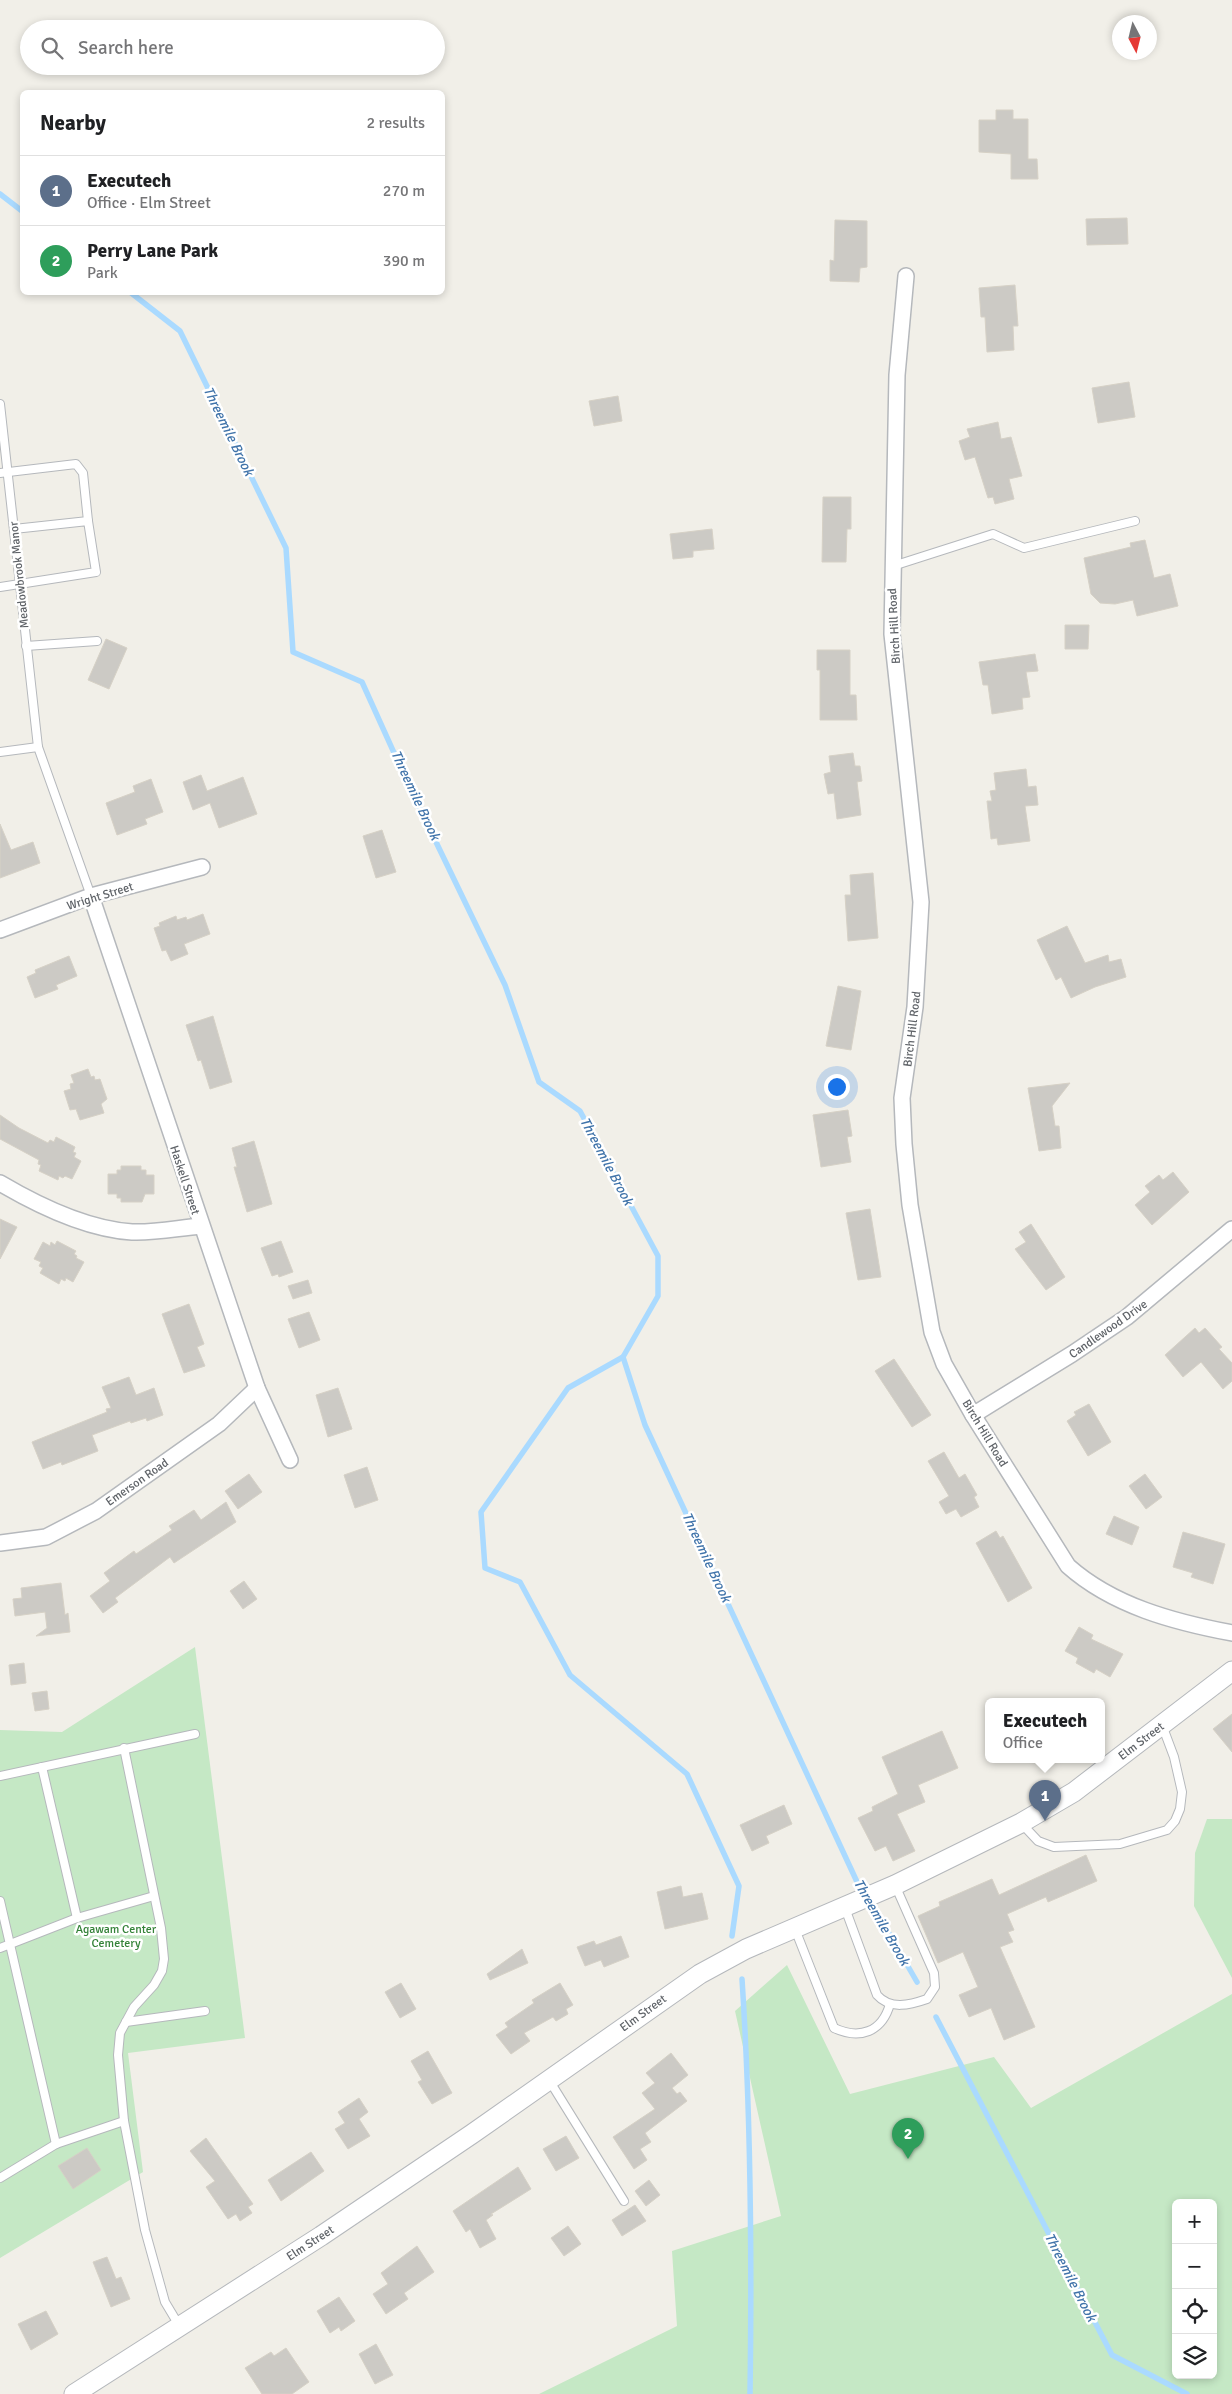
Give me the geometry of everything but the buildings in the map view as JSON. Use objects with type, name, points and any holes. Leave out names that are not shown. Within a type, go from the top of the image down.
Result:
[{"type":"street","name":"Birch Hill Road","points":[[906,276],[899,332],[897,375],[892,634],[921,902],[915,1007],[902,1098],[904,1144],[913,1223],[932,1332],[944,1364],[973,1415],[1068,1566],[1083,1579],[1118,1599],[1156,1614],[1232,1633]]},
{"type":"street","name":"Wright Street","points":[[0,930],[91,896],[202,867]]},
{"type":"street","name":"Haskell Street","points":[[91,896],[257,1388],[290,1460]]},
{"type":"street","points":[[0,1183],[56,1211],[106,1227],[142,1232],[201,1226]]},
{"type":"street","name":"Candlewood Drive","points":[[973,1415],[1079,1350],[1127,1317],[1232,1229]]},
{"type":"street","name":"Emerson Road","points":[[0,1543],[46,1536],[96,1512],[219,1424],[257,1388]]},
{"type":"street","name":"Elm Street","points":[[74,2394],[180,2328],[321,2236],[700,1974],[746,1949],[896,1885],[1021,1823],[1074,1792],[1232,1671]]},
{"type":"lane","name":"Meadowbrook Manor","points":[[0,404],[4,472],[14,529],[38,747],[91,896]]},
{"type":"lane","points":[[0,587],[96,572],[83,473],[76,464],[4,472]]},
{"type":"lane","points":[[892,567],[993,534],[1024,548],[1135,521]]},
{"type":"lane","points":[[14,529],[88,522]]},
{"type":"lane","points":[[26,646],[97,641]]},
{"type":"lane","points":[[0,752],[38,747]]},
{"type":"lane","points":[[1021,1823],[1036,1840],[1054,1847],[1120,1844],[1167,1830],[1175,1821],[1180,1809],[1182,1792],[1174,1757],[1162,1725]]},
{"type":"lane","points":[[0,1776],[194,1734]]},
{"type":"lane","points":[[124,1748],[164,1945],[162,1971],[154,1985],[134,2007],[120,2033],[118,2055],[124,2121],[145,2230],[165,2302],[180,2328]]},
{"type":"lane","points":[[42,1767],[77,1918]]},
{"type":"lane","points":[[860,1901],[877,1995],[883,2002],[890,2004],[914,2004],[927,1999],[935,1987],[934,1973],[896,1885]]},
{"type":"lane","points":[[0,1948],[77,1918],[154,1896]]},
{"type":"lane","points":[[0,1901],[56,2144]]},
{"type":"lane","points":[[795,1929],[834,2028],[854,2034],[866,2032],[886,2016],[890,2004]]},
{"type":"lane","points":[[126,2022],[205,2011]]},
{"type":"lane","points":[[549,2080],[624,2201]]},
{"type":"lane","points":[[0,2178],[56,2144],[124,2121]]},
{"type":"green space","name":"Agawam Center Cemetery","points":[[195,1647],[245,2038],[128,2053],[143,2172],[0,2258],[0,1730],[62,1732]]},
{"type":"green space","points":[[1207,1819],[1232,1819],[1232,1978],[1194,1906],[1195,1853]]},
{"type":"green space","points":[[787,1965],[850,2094],[994,2057],[1031,2108],[1232,1994],[1232,2394],[539,2394],[677,2326],[672,2251],[781,2216],[735,2011]]},
{"type":"waterway","name":"Threemile Brook","points":[[0,194],[20,209]]},
{"type":"waterway","name":"Threemile Brook","points":[[134,295],[180,331],[286,548],[293,652],[362,682],[409,786],[505,985],[539,1082],[580,1111],[658,1256],[658,1296],[623,1357],[645,1425],[858,1884],[917,1982]]},
{"type":"waterway","points":[[623,1357],[568,1388],[481,1512],[485,1568],[520,1582],[570,1675],[687,1774],[739,1886],[732,1936]]},
{"type":"waterway","points":[[742,1979],[750,2186],[750,2394]]},
{"type":"waterway","name":"Threemile Brook","points":[[936,2017],[1112,2355],[1187,2394]]},
{"type":"place","name":"Executech","points":[[1045,1821]]},
{"type":"place","name":"Perry Lane Park","points":[[908,2159]]}]
